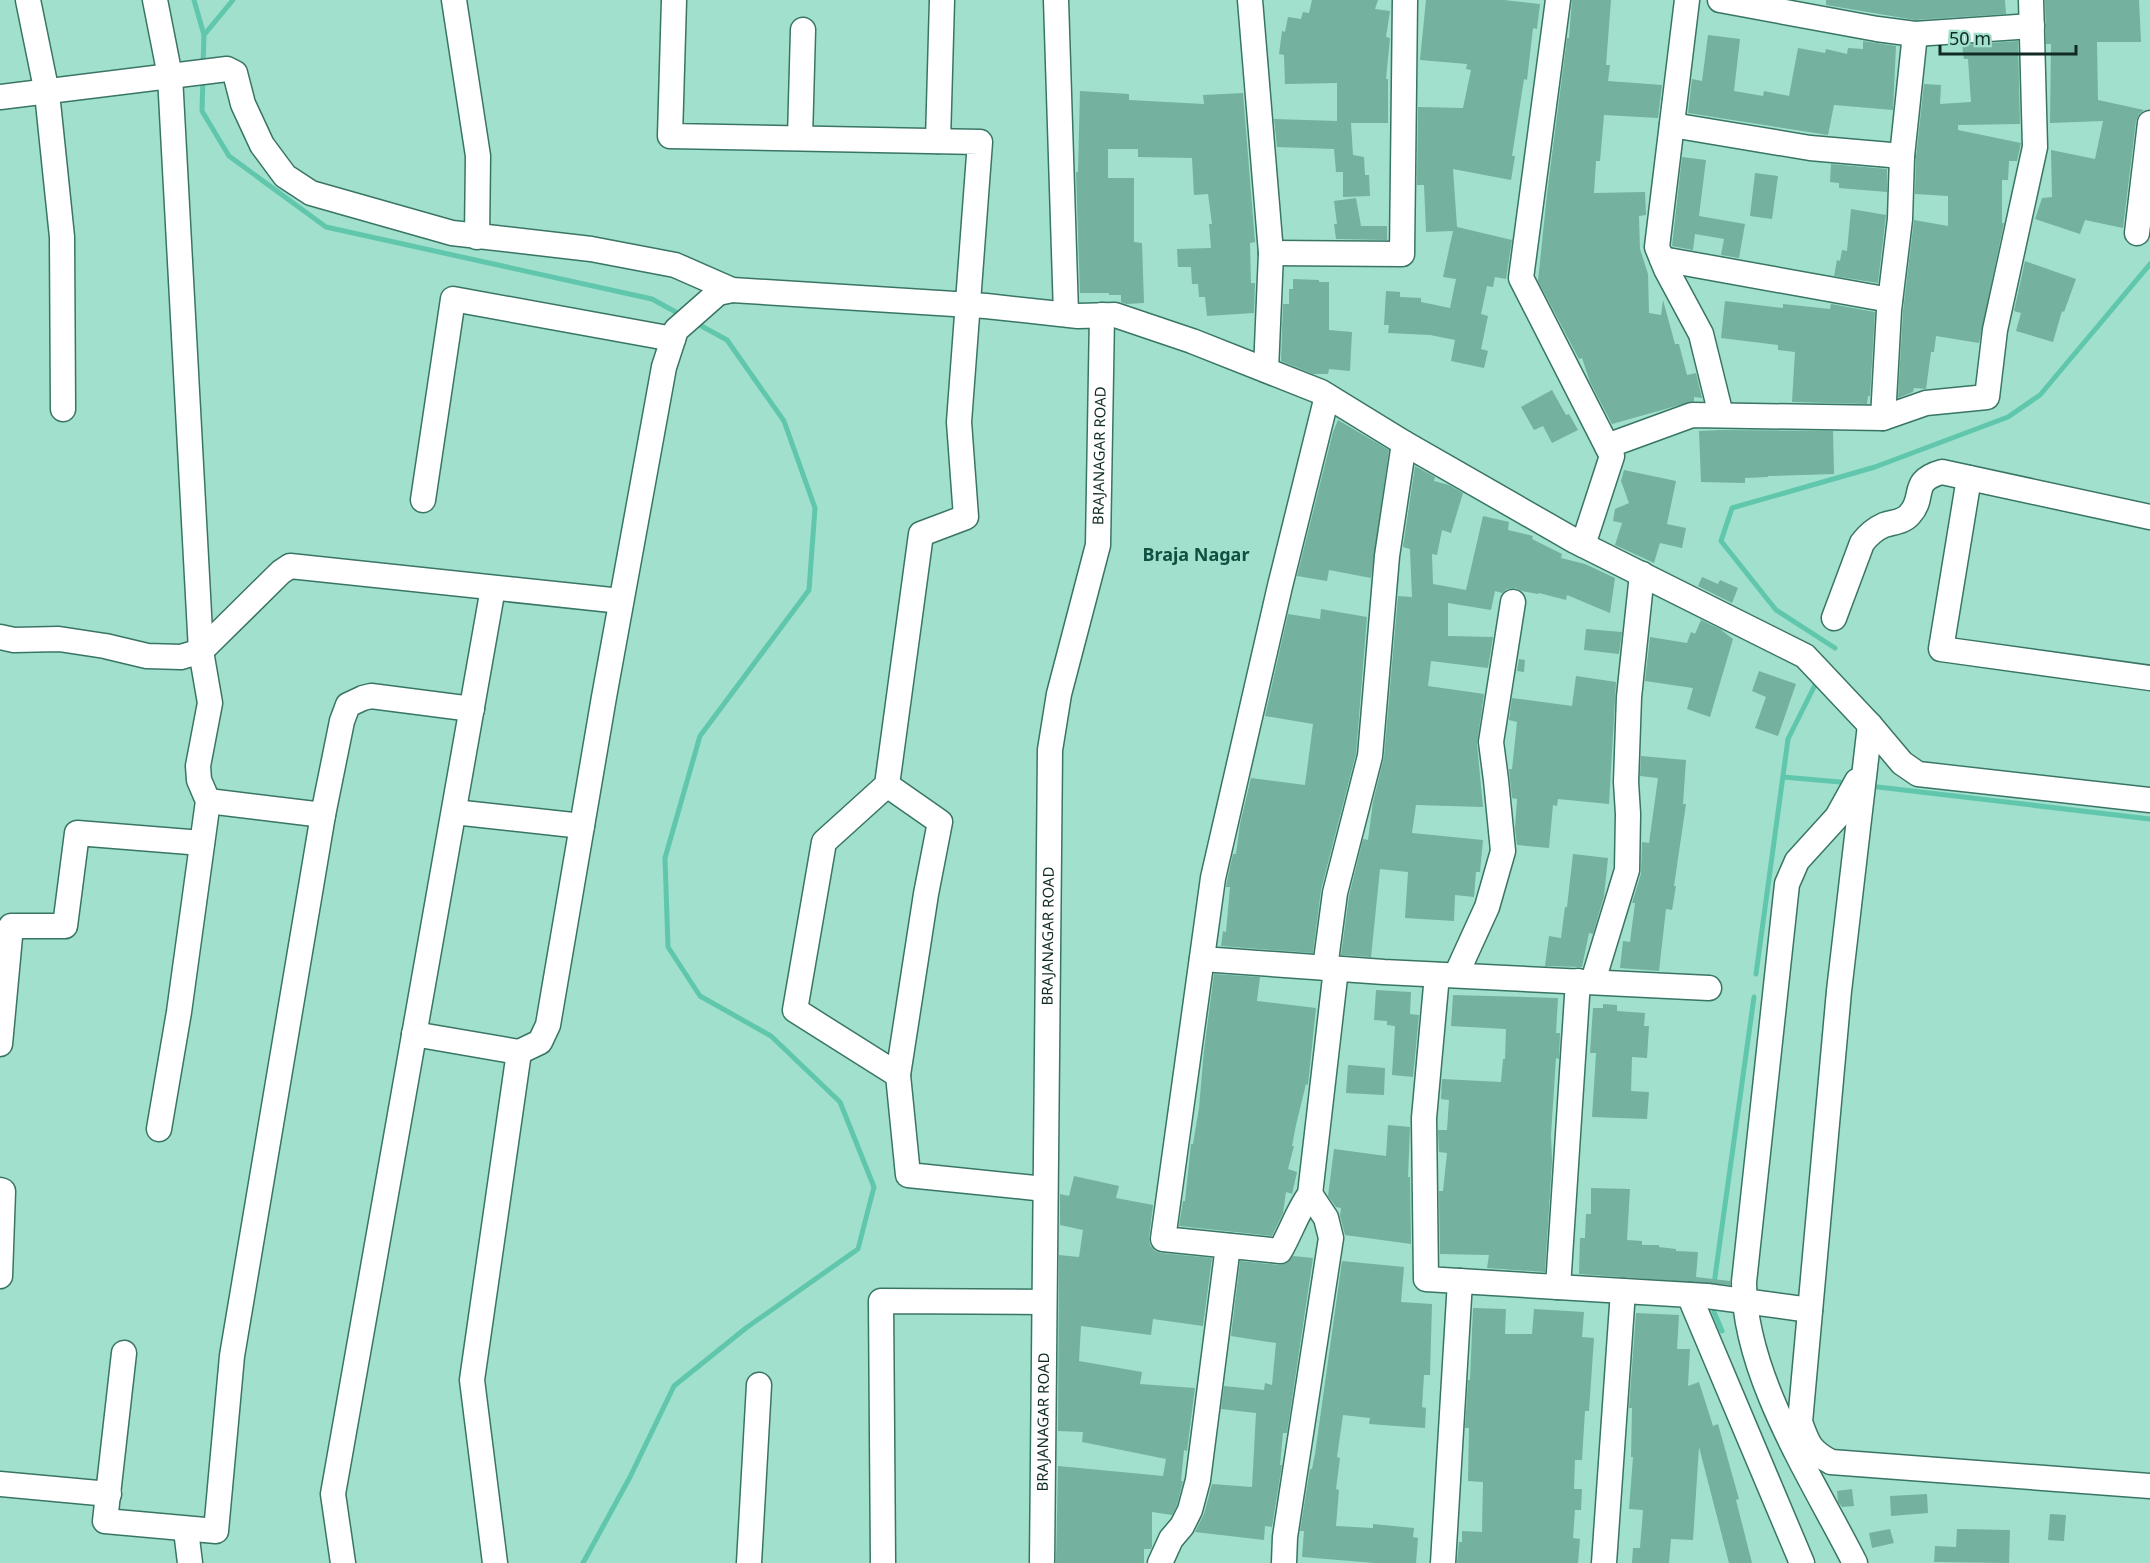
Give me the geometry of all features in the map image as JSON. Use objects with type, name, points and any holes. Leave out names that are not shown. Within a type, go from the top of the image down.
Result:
[{"type":"street","points":[[28,0],[47,93],[62,237],[63,409]]},
{"type":"street","points":[[154,0],[177,75],[201,651],[210,703],[198,766],[199,780],[208,801],[159,1129]]},
{"type":"street","points":[[454,0],[477,156],[477,237]]},
{"type":"street","points":[[674,0],[670,136],[980,142],[959,422],[966,517],[921,534],[887,785],[824,842],[795,1010],[898,1075]]},
{"type":"street","points":[[938,141],[942,0]]},
{"type":"street","points":[[1056,0],[1066,314]]},
{"type":"street","points":[[1250,0],[1271,254],[1266,370]]},
{"type":"street","points":[[1271,254],[1401,254],[1405,0]]},
{"type":"street","points":[[1558,0],[1521,278],[1612,456],[1583,545]]},
{"type":"street","points":[[1687,0],[1657,247],[1701,334],[1721,415]]},
{"type":"street","points":[[1720,0],[1915,34],[2032,26]]},
{"type":"street","points":[[1607,446],[1692,416],[1883,418],[1926,403],[1987,397],[1995,330],[2035,147],[2031,0]]},
{"type":"street","points":[[801,138],[803,30]]},
{"type":"street","points":[[1883,418],[1890,300],[1900,219],[1902,156],[1915,34]]},
{"type":"street","points":[[0,97],[227,69],[235,73],[243,104],[262,145],[285,176],[311,193],[452,233],[591,249],[675,265],[725,291],[967,305],[1066,314],[1115,315],[1266,370],[1327,396],[1404,443],[1583,545],[1805,656],[1870,725],[1902,763],[1918,774],[2150,800]]},
{"type":"street","points":[[2137,233],[2150,123]]},
{"type":"street","points":[[1672,125],[1810,148],[1902,156]]},
{"type":"street","points":[[1662,259],[1890,300]]},
{"type":"street","points":[[414,1034],[519,1052],[540,1042],[548,1025],[664,367],[674,334],[725,291]]},
{"type":"street","points":[[423,500],[453,299],[674,334]]},
{"type":"street","name":"BRAJANAGAR ROAD","points":[[1042,1563],[1050,750],[1059,694],[1098,545],[1102,315]]},
{"type":"street","points":[[1327,396],[1280,586],[1213,878],[1163,1239],[1280,1251],[1287,1240],[1300,1207],[1310,1194],[1331,968],[1335,893],[1370,756],[1387,556],[1404,443]]},
{"type":"street","points":[[1834,618],[1862,543],[1870,533],[1882,526],[1905,519],[1912,513],[1924,479],[1932,475],[1942,472],[2150,517]]},
{"type":"street","points":[[1969,478],[1941,649],[2150,678]]},
{"type":"street","points":[[0,637],[14,640],[59,639],[105,646],[147,656],[181,657],[201,651],[281,572],[290,566],[621,601]]},
{"type":"street","points":[[1558,1287],[1586,981],[1627,870],[1626,782],[1629,698],[1641,574]]},
{"type":"street","points":[[343,1563],[333,1494],[493,588]]},
{"type":"street","points":[[1513,602],[1491,742],[1503,851],[1487,907],[1447,975],[1424,1118],[1426,1279],[1689,1295],[1810,1310]]},
{"type":"street","points":[[124,1353],[105,1521],[216,1531],[232,1356],[324,814],[342,721],[348,705],[371,696],[472,709]]},
{"type":"street","points":[[1870,725],[1839,991],[1800,1422],[1815,1454],[1831,1462],[2150,1486]]},
{"type":"street","points":[[1855,1563],[1774,1407],[1747,1324],[1744,1301],[1747,1249],[1787,884],[1797,861],[1837,817],[1864,767]]},
{"type":"street","points":[[887,785],[940,822],[926,894],[898,1075],[908,1175],[1045,1189]]},
{"type":"street","points":[[208,801],[324,814]]},
{"type":"street","points":[[454,812],[582,826]]},
{"type":"street","points":[[0,1044],[11,926],[65,926],[76,833],[202,843]]},
{"type":"street","points":[[1202,959],[1447,975],[1709,988]]},
{"type":"street","points":[[495,1563],[472,1380],[519,1052]]},
{"type":"street","points":[[0,1191],[3,1191],[0,1276]]},
{"type":"street","points":[[1284,1563],[1287,1525],[1331,1238],[1326,1218],[1310,1194]]},
{"type":"street","points":[[1160,1563],[1171,1539],[1182,1526],[1190,1510],[1198,1480],[1228,1246]]},
{"type":"street","points":[[1443,1563],[1460,1281]]},
{"type":"street","points":[[1604,1563],[1623,1291]]},
{"type":"street","points":[[1689,1295],[1802,1563]]},
{"type":"street","points":[[883,1563],[881,1301],[1044,1302]]},
{"type":"street","points":[[749,1563],[759,1385]]},
{"type":"street","points":[[0,1484],[109,1494]]},
{"type":"street","points":[[186,1530],[190,1563]]},
{"type":"building","points":[[1312,0],[1378,0],[1375,9],[1390,11],[1386,37],[1390,38],[1386,79],[1388,79],[1388,123],[1351,123],[1353,155],[1364,157],[1365,175],[1369,175],[1370,196],[1343,197],[1343,172],[1336,172],[1334,149],[1277,147],[1274,119],[1337,121],[1337,83],[1285,84],[1284,55],[1279,54],[1282,31],[1285,32],[1288,17],[1301,19],[1303,12],[1309,13]]},
{"type":"building","points":[[1426,0],[1504,0],[1540,4],[1537,29],[1533,28],[1527,80],[1524,79],[1512,156],[1515,156],[1511,180],[1453,169],[1457,227],[1512,240],[1506,279],[1495,277],[1493,287],[1487,286],[1481,314],[1488,316],[1481,349],[1488,351],[1484,368],[1451,361],[1455,340],[1430,335],[1388,333],[1389,325],[1384,325],[1386,291],[1400,292],[1400,297],[1421,298],[1421,302],[1450,308],[1456,279],[1443,277],[1453,231],[1426,232],[1424,185],[1417,185],[1418,107],[1463,108],[1471,70],[1466,69],[1467,64],[1420,60]]},
{"type":"building","points":[[1572,0],[1611,0],[1606,65],[1610,65],[1608,81],[1662,85],[1658,118],[1604,115],[1600,161],[1596,161],[1594,193],[1645,192],[1646,215],[1639,216],[1640,249],[1648,274],[1649,313],[1661,315],[1663,300],[1675,344],[1679,344],[1687,375],[1696,373],[1702,398],[1694,397],[1694,401],[1612,424],[1590,382],[1582,358],[1579,359],[1538,281]]},
{"type":"building","points":[[1826,0],[2005,0],[2006,14],[1915,20],[1826,5]]},
{"type":"building","points":[[2045,0],[2139,0],[2141,42],[2097,42],[2098,100],[2144,110],[2136,121],[2123,228],[2085,220],[2080,234],[2035,219],[2042,198],[2052,197],[2051,150],[2095,159],[2103,121],[2050,123],[2051,44],[2046,44]]},
{"type":"building","points":[[1708,35],[1740,39],[1734,91],[1763,96],[1764,91],[1789,96],[1798,48],[1825,53],[1826,49],[1847,54],[1848,48],[1863,49],[1863,41],[1896,46],[1893,110],[1834,105],[1828,135],[1688,113],[1692,79],[1702,81]]},
{"type":"building","points":[[2018,41],[2020,124],[1958,125],[1958,130],[2021,143],[2017,161],[2009,161],[2008,180],[2002,180],[2002,223],[2004,223],[1979,343],[1936,336],[1934,352],[1931,352],[1926,389],[1914,388],[1913,392],[1898,398],[1903,311],[1914,220],[1948,226],[1948,196],[1915,194],[1916,157],[1924,84],[1941,85],[1940,104],[1971,102],[1968,59],[1964,59],[1962,45]]},
{"type":"building","points":[[1080,91],[1129,94],[1129,100],[1204,104],[1203,95],[1243,93],[1255,242],[1250,243],[1251,283],[1255,283],[1254,313],[1207,316],[1205,297],[1199,297],[1198,284],[1192,284],[1191,267],[1178,267],[1177,249],[1211,248],[1209,224],[1212,224],[1208,194],[1194,195],[1192,158],[1138,157],[1138,149],[1108,149],[1108,178],[1134,178],[1134,242],[1142,243],[1144,303],[1126,304],[1121,302],[1121,295],[1109,295],[1109,293],[1080,293],[1076,172],[1078,172]]},
{"type":"building","points":[[1682,157],[1706,160],[1699,216],[1745,224],[1739,258],[1721,255],[1724,239],[1695,234],[1693,250],[1672,246]]},
{"type":"building","points":[[1831,164],[1887,169],[1887,192],[1839,188],[1839,183],[1830,182]]},
{"type":"building","points":[[1755,173],[1778,176],[1772,219],[1750,216]]},
{"type":"building","points":[[1356,198],[1361,226],[1387,226],[1387,240],[1336,239],[1334,201]]},
{"type":"building","points":[[1851,209],[1886,215],[1878,283],[1834,276],[1837,260],[1840,261],[1842,250],[1847,251]]},
{"type":"building","points":[[2025,261],[2076,279],[2064,312],[2062,311],[2053,342],[2016,331],[2021,313],[2014,311]]},
{"type":"building","points":[[1293,279],[1329,282],[1329,330],[1352,332],[1350,371],[1329,369],[1328,374],[1313,374],[1281,361],[1283,304],[1289,304],[1289,289],[1293,289]]},
{"type":"building","points":[[1725,301],[1783,308],[1783,304],[1830,309],[1831,304],[1875,312],[1870,396],[1868,396],[1867,404],[1792,402],[1795,352],[1778,350],[1778,345],[1721,338]]},
{"type":"building","points":[[1552,390],[1566,415],[1569,414],[1578,430],[1552,443],[1543,426],[1534,430],[1521,407]]},
{"type":"building","points":[[1338,420],[1389,450],[1371,578],[1329,570],[1327,581],[1297,576]]},
{"type":"building","points":[[1699,431],[1833,431],[1834,474],[1745,478],[1745,483],[1701,482]]},
{"type":"building","points":[[1415,466],[1435,477],[1434,481],[1449,485],[1463,493],[1451,533],[1442,530],[1437,555],[1432,554],[1433,584],[1466,590],[1483,516],[1509,522],[1508,530],[1533,536],[1532,539],[1562,554],[1561,558],[1585,564],[1615,578],[1610,613],[1567,595],[1566,600],[1515,588],[1507,589],[1502,593],[1495,591],[1491,610],[1448,603],[1448,636],[1493,637],[1488,668],[1431,661],[1428,686],[1484,694],[1477,744],[1483,807],[1416,805],[1412,833],[1483,840],[1480,872],[1476,872],[1474,897],[1455,895],[1454,921],[1405,918],[1408,872],[1380,869],[1371,957],[1341,955],[1349,896],[1363,839],[1368,840],[1373,802],[1384,757],[1398,596],[1412,597],[1410,549],[1403,547]]},
{"type":"building","points":[[1624,470],[1676,481],[1667,524],[1686,528],[1682,548],[1660,543],[1654,563],[1615,545],[1622,523],[1613,521],[1615,509],[1629,503],[1621,481]]},
{"type":"building","points":[[1702,577],[1718,584],[1720,580],[1738,588],[1732,603],[1698,586]]},
{"type":"building","points":[[1321,609],[1367,617],[1356,754],[1321,890],[1313,953],[1221,946],[1223,931],[1226,932],[1230,887],[1226,887],[1227,881],[1233,854],[1236,854],[1240,824],[1251,778],[1305,785],[1313,724],[1265,716],[1288,614],[1320,619]]},
{"type":"building","points":[[1701,620],[1720,629],[1733,639],[1710,717],[1687,709],[1693,688],[1645,681],[1650,637],[1687,643],[1691,632],[1695,634]]},
{"type":"building","points":[[1586,629],[1622,632],[1619,654],[1584,650]]},
{"type":"building","points":[[1519,659],[1525,660],[1524,672],[1517,671]]},
{"type":"building","points":[[1759,671],[1796,684],[1778,736],[1755,728],[1766,697],[1752,691]]},
{"type":"building","points":[[1576,676],[1616,682],[1609,804],[1558,799],[1557,806],[1553,805],[1549,848],[1517,845],[1515,828],[1517,799],[1512,798],[1509,769],[1512,769],[1517,722],[1509,720],[1512,698],[1572,706]]},
{"type":"building","points":[[1641,756],[1686,760],[1683,804],[1686,804],[1674,886],[1676,886],[1672,910],[1666,909],[1659,971],[1620,968],[1623,941],[1630,942],[1635,903],[1632,903],[1641,874],[1642,842],[1649,843],[1658,778],[1640,776]]},
{"type":"building","points":[[1573,854],[1608,858],[1604,896],[1593,934],[1589,933],[1582,967],[1545,966],[1549,936],[1561,938]]},
{"type":"building","points":[[1214,974],[1260,977],[1257,1001],[1316,1008],[1308,1085],[1306,1084],[1296,1125],[1288,1169],[1297,1172],[1292,1194],[1286,1192],[1283,1213],[1272,1236],[1179,1226],[1183,1201],[1185,1201],[1191,1144],[1193,1144],[1199,1108]]},
{"type":"building","points":[[1376,990],[1411,992],[1410,1014],[1419,1015],[1413,1077],[1392,1075],[1395,1026],[1387,1025],[1387,1021],[1374,1020]]},
{"type":"building","points":[[1453,995],[1558,998],[1556,1033],[1560,1033],[1559,1059],[1556,1058],[1545,1272],[1487,1268],[1489,1255],[1440,1254],[1439,1191],[1443,1191],[1447,1153],[1439,1152],[1438,1130],[1447,1130],[1449,1100],[1441,1099],[1442,1079],[1501,1082],[1503,1059],[1505,1059],[1506,1029],[1451,1026]]},
{"type":"building","points":[[1603,1004],[1617,1005],[1617,1011],[1645,1013],[1644,1026],[1649,1026],[1647,1058],[1632,1057],[1631,1091],[1649,1092],[1647,1119],[1592,1117],[1596,1053],[1590,1053],[1593,1008],[1603,1008]]},
{"type":"building","points":[[1348,1065],[1385,1068],[1384,1095],[1346,1093]]},
{"type":"building","points":[[1388,1125],[1410,1127],[1408,1177],[1410,1177],[1411,1244],[1345,1235],[1340,1216],[1341,1208],[1336,1207],[1328,1196],[1334,1149],[1386,1156]]},
{"type":"building","points":[[1074,1176],[1119,1186],[1116,1198],[1153,1205],[1149,1238],[1150,1245],[1155,1251],[1212,1258],[1203,1326],[1153,1319],[1151,1335],[1081,1326],[1079,1361],[1142,1372],[1140,1384],[1195,1388],[1187,1451],[1184,1450],[1181,1481],[1183,1481],[1177,1505],[1172,1515],[1152,1512],[1152,1546],[1151,1549],[1144,1549],[1144,1563],[1056,1563],[1058,1466],[1163,1476],[1166,1459],[1082,1442],[1083,1432],[1058,1431],[1059,1255],[1079,1257],[1083,1230],[1060,1225],[1060,1194],[1069,1196]]},
{"type":"building","points":[[1591,1188],[1630,1189],[1627,1240],[1642,1241],[1642,1245],[1659,1245],[1659,1247],[1676,1249],[1676,1251],[1698,1252],[1696,1277],[1730,1281],[1730,1285],[1579,1274],[1580,1238],[1585,1238],[1586,1214],[1591,1214]]},
{"type":"building","points":[[1293,1256],[1313,1258],[1287,1433],[1283,1433],[1280,1465],[1282,1465],[1272,1527],[1265,1526],[1264,1540],[1195,1532],[1204,1514],[1212,1484],[1252,1487],[1256,1413],[1221,1409],[1224,1386],[1264,1390],[1265,1383],[1272,1385],[1276,1343],[1231,1336],[1240,1261],[1279,1265],[1287,1263]]},
{"type":"building","points":[[1342,1261],[1404,1267],[1401,1302],[1432,1304],[1430,1375],[1424,1375],[1422,1407],[1426,1408],[1425,1428],[1369,1424],[1370,1418],[1343,1415],[1337,1457],[1340,1458],[1336,1489],[1339,1490],[1336,1526],[1373,1528],[1373,1524],[1414,1528],[1413,1537],[1418,1538],[1416,1563],[1375,1563],[1302,1557],[1304,1531],[1300,1531],[1310,1469],[1312,1469],[1315,1454]]},
{"type":"building","points":[[1473,1308],[1506,1309],[1505,1334],[1532,1334],[1534,1309],[1584,1312],[1582,1337],[1594,1338],[1589,1411],[1585,1411],[1582,1460],[1575,1460],[1574,1489],[1582,1489],[1581,1510],[1575,1510],[1573,1538],[1580,1539],[1578,1563],[1457,1563],[1462,1531],[1482,1532],[1483,1482],[1468,1481],[1469,1428],[1465,1428]]},
{"type":"building","points":[[1636,1313],[1679,1315],[1677,1349],[1690,1349],[1688,1386],[1699,1382],[1713,1426],[1718,1424],[1739,1499],[1736,1500],[1752,1563],[1729,1563],[1699,1447],[1693,1540],[1671,1539],[1669,1563],[1632,1563],[1633,1548],[1640,1548],[1643,1510],[1629,1509],[1633,1457],[1631,1457],[1632,1408],[1629,1408]]},
{"type":"building","points":[[1852,1489],[1854,1506],[1842,1507],[1838,1502],[1837,1491]]},
{"type":"building","points":[[1927,1494],[1928,1513],[1891,1516],[1890,1496]]},
{"type":"building","points":[[2050,1514],[2066,1515],[2064,1541],[2048,1540]]},
{"type":"building","points":[[1890,1529],[1894,1543],[1872,1548],[1869,1533]]},
{"type":"building","points":[[1957,1529],[2010,1530],[2009,1563],[1934,1562],[1935,1546],[1956,1547]]},
{"type":"waterway","points":[[194,0],[204,35]]},
{"type":"waterway","points":[[203,65],[204,35],[233,0]]},
{"type":"waterway","points":[[203,77],[202,111],[229,156],[326,227],[652,299],[683,316]]},
{"type":"waterway","points":[[1835,648],[1776,610],[1721,541],[1732,508],[1875,467],[2008,417],[2040,395],[2150,264]]},
{"type":"waterway","points":[[583,1563],[630,1477],[674,1386],[746,1328],[858,1249],[874,1187],[840,1102],[771,1036],[700,996],[668,947],[665,858],[700,736],[809,590],[815,508],[784,421],[727,340],[694,322]]},
{"type":"waterway","points":[[1756,974],[1788,739],[1818,679]]},
{"type":"waterway","points":[[1783,777],[1840,782]]},
{"type":"waterway","points":[[1878,787],[2150,819]]},
{"type":"waterway","points":[[1714,1284],[1754,997]]},
{"type":"waterway","points":[[1714,1312],[1722,1331]]},
{"type":"district","name":"Braja Nagar","points":[[1196,555]]}]
